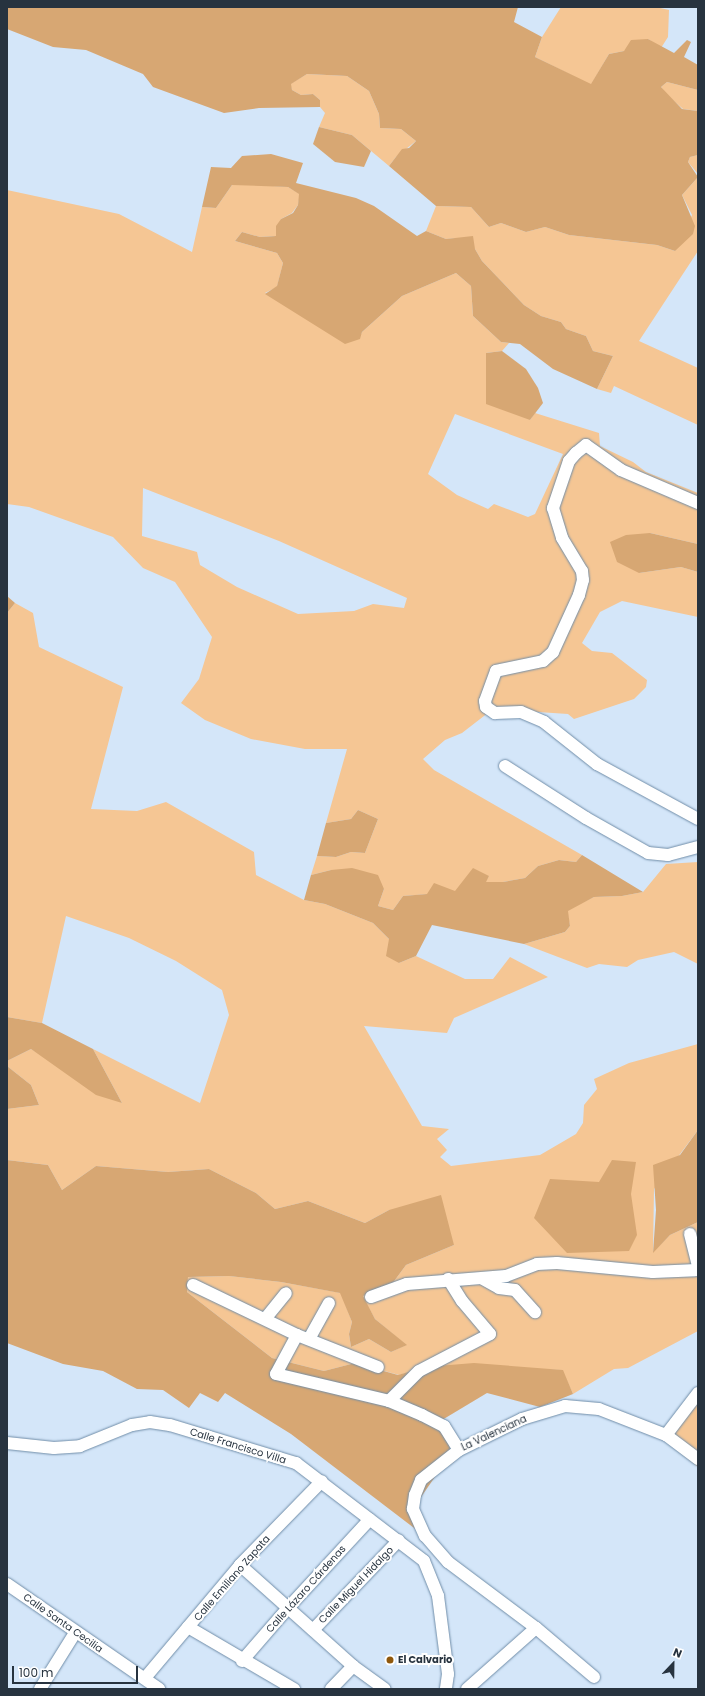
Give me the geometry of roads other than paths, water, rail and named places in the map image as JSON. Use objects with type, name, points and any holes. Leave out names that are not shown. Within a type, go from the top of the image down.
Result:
[{"type":"street","points":[[698,503],[621,470],[586,446],[576,453],[569,461],[553,508],[562,538],[582,571],[583,580],[579,594],[553,652],[543,662],[496,671],[484,701],[486,707],[495,713],[521,712],[544,722],[597,764],[698,819]]},
{"type":"street","points":[[505,766],[586,818],[648,853],[668,855],[698,847]]},
{"type":"street","points":[[371,1297],[407,1284],[448,1279],[506,1276],[537,1264],[557,1263],[653,1272],[698,1268],[690,1234]]},
{"type":"street","points":[[483,1278],[499,1288],[515,1290],[535,1312]]},
{"type":"street","points":[[389,1401],[419,1371],[490,1334],[462,1301],[448,1279]]},
{"type":"street","points":[[193,1285],[303,1337],[378,1367]]},
{"type":"street","points":[[265,1319],[286,1293]]},
{"type":"street","points":[[329,1303],[276,1374],[389,1401],[444,1426],[459,1450]]},
{"type":"street","points":[[666,1435],[698,1392]]},
{"type":"street","name":"La Valenciana","points":[[448,1562],[425,1536],[413,1509],[414,1495],[421,1480],[459,1450],[522,1419],[565,1406],[599,1409],[666,1435],[698,1459]]},
{"type":"street","name":"Calle Francisco Villa","points":[[7,1443],[54,1448],[80,1446],[132,1424],[150,1422],[170,1425],[296,1463],[322,1481],[424,1561],[432,1577],[438,1596],[448,1674],[446,1689]]},
{"type":"street","name":"Calle Emiliano Zapata","points":[[145,1678],[240,1565],[322,1481]]},
{"type":"street","name":"Calle Lázaro Cárdenas","points":[[242,1661],[287,1609],[370,1519]]},
{"type":"street","name":"Calle Miguel Hidalgo","points":[[313,1630],[399,1540]]},
{"type":"street","points":[[432,1577],[448,1562],[536,1628],[594,1677]]},
{"type":"street","points":[[240,1565],[287,1609],[353,1666],[384,1689]]},
{"type":"street","name":"Calle Santa Cecilia","points":[[7,1584],[75,1633],[145,1678],[159,1689]]},
{"type":"street","points":[[188,1627],[242,1661],[294,1689]]},
{"type":"street","points":[[467,1689],[536,1628]]},
{"type":"street","points":[[40,1689],[75,1633]]},
{"type":"street","points":[[331,1689],[353,1666]]},
{"type":"place","name":"El Calvario","points":[[390,1660]]}]
